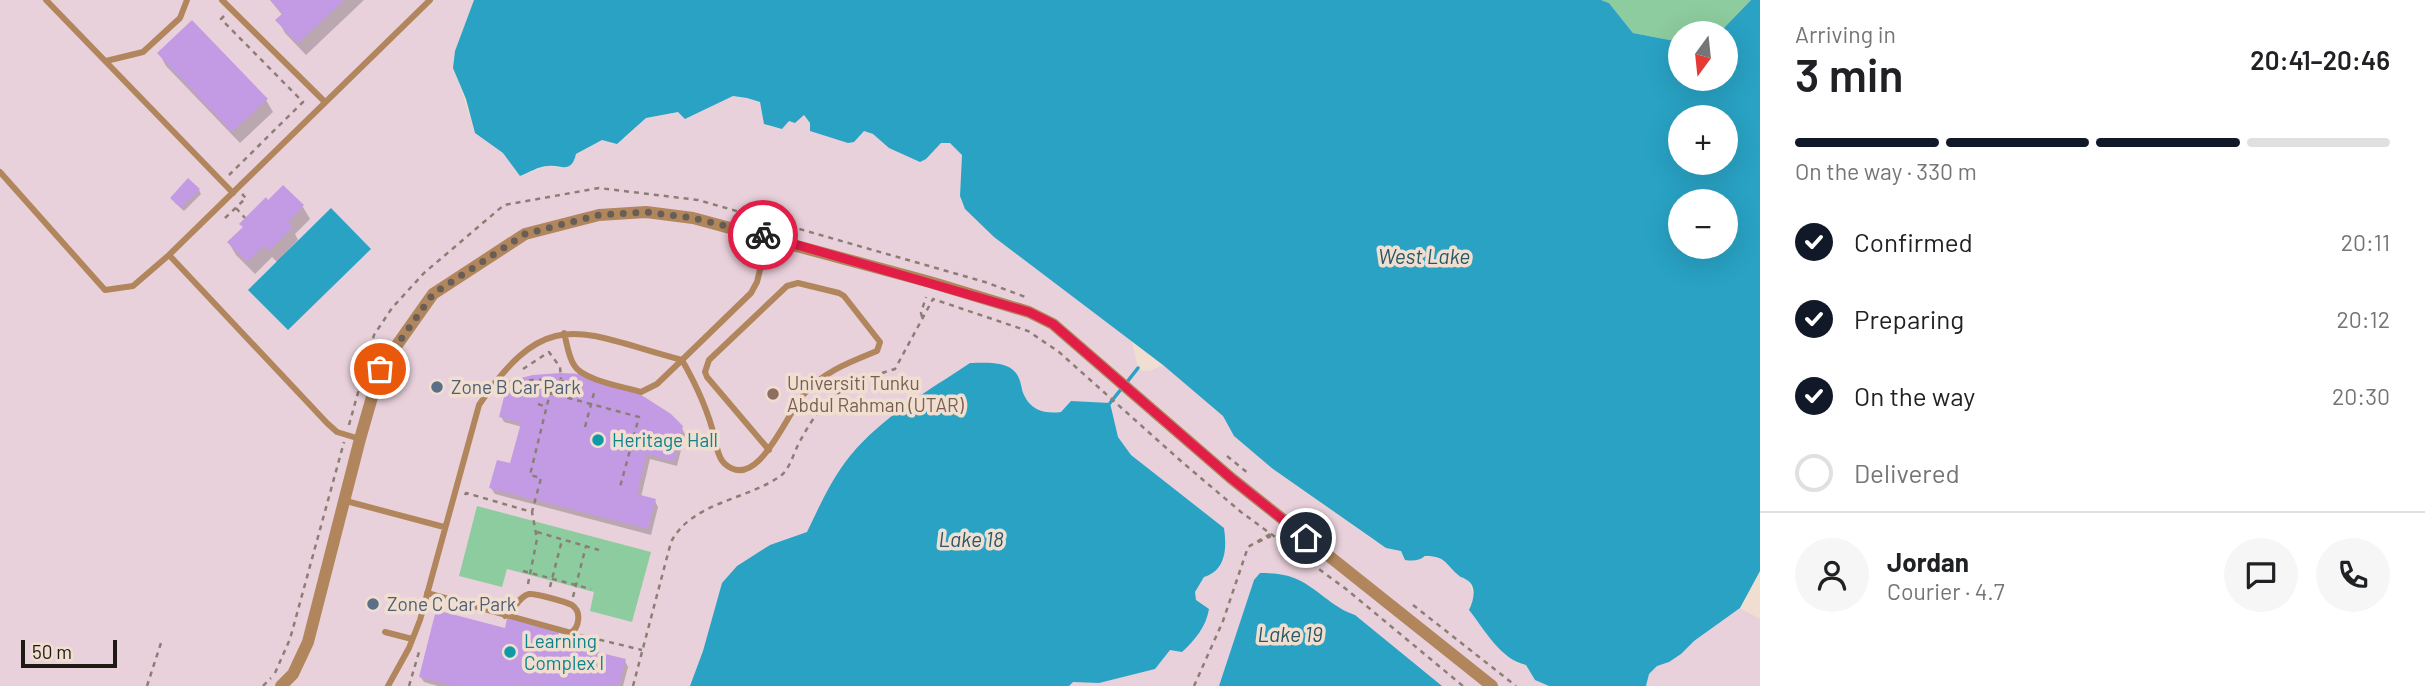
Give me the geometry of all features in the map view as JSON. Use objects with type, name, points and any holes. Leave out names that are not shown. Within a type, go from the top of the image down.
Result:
[{"type":"street","points":[[281,686],[293,674],[308,642],[380,369],[433,294],[525,234],[599,215],[646,212],[693,218],[769,237],[1029,312],[1053,324],[1231,478],[1492,686]]},
{"type":"lane","points":[[46,0],[235,191]]},
{"type":"lane","points":[[106,61],[143,52],[180,18],[187,0]]},
{"type":"lane","points":[[222,0],[325,102]]},
{"type":"lane","points":[[0,172],[105,290],[133,286],[169,256],[430,0]]},
{"type":"lane","points":[[564,333],[578,370],[588,376],[641,392],[657,384],[751,293],[757,282],[769,237]]},
{"type":"lane","points":[[169,256],[327,423],[337,432],[360,439]]},
{"type":"lane","points":[[388,686],[412,639],[427,593],[479,405],[517,356],[542,339],[564,333],[583,333],[682,360],[708,411],[719,456],[725,465],[750,467],[769,450],[804,394],[835,368],[877,351],[880,342],[839,293],[798,283],[787,286],[709,360],[705,372],[707,377],[769,450]]},
{"type":"lane","points":[[346,500],[444,527]]},
{"type":"lane","points":[[427,593],[506,616],[571,633],[577,628],[579,620],[577,611],[571,605],[532,594],[524,596],[506,616]]},
{"type":"lane","points":[[385,632],[412,639]]},
{"type":"path","points":[[225,218],[246,198],[235,191],[226,178],[303,102],[221,19],[232,9]]},
{"type":"path","points":[[236,208],[245,218]]},
{"type":"path","points":[[923,318],[921,313],[926,297]]},
{"type":"path","points":[[633,686],[671,542],[680,528],[694,517],[782,475],[810,421],[829,398],[862,379],[895,369],[933,299],[1028,331],[1059,352],[1182,462],[1271,535],[1346,589],[1463,686]]},
{"type":"path","points":[[519,371],[549,352],[560,367],[561,379]]},
{"type":"path","points":[[512,376],[503,383],[561,379],[595,388]]},
{"type":"path","points":[[524,596],[537,532],[532,512],[541,478],[530,475],[540,423],[550,393],[639,417],[620,487]]},
{"type":"path","points":[[585,427],[591,403]]},
{"type":"path","points":[[538,404],[547,407]]},
{"type":"path","points":[[335,438],[345,441]]},
{"type":"path","points":[[1220,450],[1251,477]]},
{"type":"path","points":[[462,506],[468,484]]},
{"type":"path","points":[[466,493],[532,512]]},
{"type":"path","points":[[537,532],[599,550]]},
{"type":"path","points":[[1194,686],[1223,621],[1248,547],[1271,535]]},
{"type":"path","points":[[552,579],[562,540]]},
{"type":"path","points":[[576,585],[586,546]]},
{"type":"path","points":[[523,571],[591,589]]},
{"type":"path","points":[[1410,603],[1516,686]]},
{"type":"path","points":[[571,633],[642,650]]},
{"type":"path","points":[[409,686],[422,642]]},
{"type":"path","points":[[147,686],[161,643]]},
{"type":"shaded area","name":"Universiti Tunku Abdul Rahman (UTAR)","points":[[0,0],[474,0],[455,51],[459,83],[475,133],[503,153],[520,176],[549,165],[559,168],[602,140],[625,138],[646,118],[678,112],[686,119],[733,96],[760,102],[764,123],[768,126],[782,129],[789,121],[803,115],[810,123],[856,137],[863,131],[873,134],[880,140],[926,159],[941,143],[950,143],[962,155],[960,196],[980,223],[994,237],[1132,341],[1138,368],[1143,371],[1152,370],[1163,365],[1224,416],[1234,436],[1273,469],[1372,539],[1401,551],[1406,560],[1433,556],[1449,563],[1456,573],[1469,581],[1474,596],[1473,604],[1516,663],[1526,665],[1535,680],[1549,686],[0,686]]},
{"type":"shaded area","points":[[1740,608],[1760,619],[1760,686],[1646,686],[1649,674],[1657,665],[1669,662],[1681,654],[1694,641]]},
{"type":"green space","points":[[1601,0],[1751,0],[1731,21],[1668,21],[1668,40],[1633,33],[1609,3]]},
{"type":"green space","points":[[477,506],[651,552],[632,622],[590,611],[594,592],[507,569],[502,587],[459,576]]},
{"type":"water","name":"West Lake","points":[[474,0],[1601,0],[1609,3],[1633,33],[1668,40],[1668,91],[1738,91],[1738,21],[1731,21],[1751,0],[1760,0],[1760,571],[1740,608],[1694,641],[1681,654],[1657,666],[1649,674],[1646,686],[1549,686],[1535,680],[1526,665],[1508,657],[1494,643],[1469,610],[1473,598],[1472,586],[1444,561],[1425,556],[1416,560],[1405,560],[1401,551],[1386,548],[1273,469],[1234,436],[1223,416],[1163,365],[994,237],[965,209],[960,196],[962,155],[950,143],[941,143],[920,162],[889,148],[873,134],[864,131],[854,142],[848,143],[810,131],[810,123],[804,115],[795,123],[789,121],[782,129],[764,124],[760,102],[733,96],[685,119],[678,112],[646,118],[617,144],[602,140],[576,154],[568,166],[545,166],[520,176],[503,153],[475,133],[466,99],[453,68],[455,51]]},
{"type":"water","points":[[331,208],[371,249],[288,330],[248,290]]},
{"type":"water","name":"Lake 18","points":[[970,363],[993,363],[1009,367],[1018,376],[1031,405],[1045,412],[1061,412],[1071,401],[1110,403],[1118,437],[1131,455],[1224,528],[1225,550],[1221,564],[1204,577],[1195,592],[1196,600],[1209,609],[1203,627],[1191,643],[1182,652],[1170,650],[1155,669],[1099,683],[1073,682],[1069,686],[690,686],[722,583],[737,566],[770,545],[807,532],[837,474],[863,442],[906,405]]},
{"type":"water","name":"Lake 19","points":[[1260,573],[1290,577],[1310,586],[1355,615],[1442,686],[1219,686],[1254,580]]},
{"type":"building","points":[[270,0],[344,0],[298,44],[275,20],[283,13]]},
{"type":"building","points":[[192,20],[268,99],[232,132],[157,53]]},
{"type":"building","points":[[188,178],[200,189],[181,208],[170,198]]},
{"type":"building","points":[[283,185],[304,205],[288,222],[293,227],[269,251],[264,246],[247,262],[227,242],[243,227],[239,224],[266,197],[268,200]]},
{"type":"building","name":"Heritage Hall","points":[[583,374],[619,385],[643,396],[671,414],[683,426],[674,461],[647,454],[637,494],[656,499],[648,529],[489,488],[497,460],[510,463],[521,423],[499,417],[508,381],[533,375]]},
{"type":"building","name":"Learning Complex I","points":[[436,610],[505,628],[507,618],[559,631],[556,642],[626,659],[619,686],[455,686],[419,677]]},
{"type":"waterway","points":[[1127,382],[1138,368]]},
{"type":"waterway","points":[[1110,403],[1122,388]]},
{"type":"way so far","points":[[380,369],[433,294],[525,234],[599,215],[646,212],[693,218],[763,235]]},
{"type":"place","name":"Zone B Car Park","points":[[437,387]]},
{"type":"place","name":"Universiti Tunku Abdul Rahman (UTAR)","points":[[773,394]]},
{"type":"place","name":"Heritage Hall","points":[[598,440]]},
{"type":"place","name":"Zone C Car Park","points":[[373,604]]},
{"type":"place","name":"Learning Complex I","points":[[510,652]]},
{"type":"route","points":[[763,235],[1029,312],[1053,324],[1231,478],[1306,538]]}]
